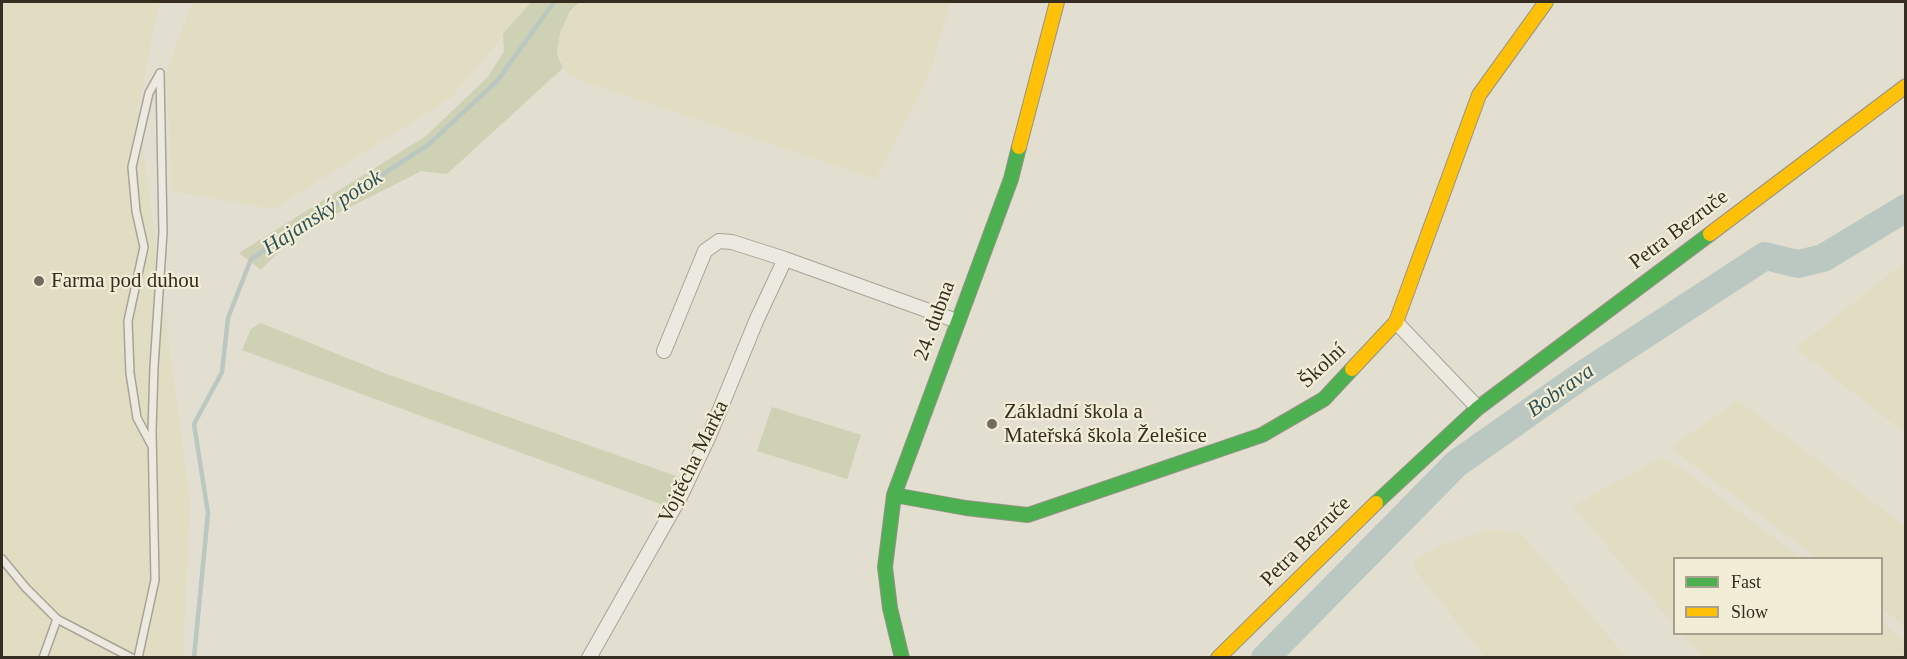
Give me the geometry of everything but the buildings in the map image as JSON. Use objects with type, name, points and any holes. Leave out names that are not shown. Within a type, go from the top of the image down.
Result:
[{"type":"street","name":"24. dubna","points":[[902,657],[890,608],[885,567],[894,495],[1011,179],[1057,2]]},
{"type":"street","name":"Školní","points":[[894,495],[966,508],[1028,515],[1262,435],[1324,399],[1396,322],[1479,95],[1546,2]]},
{"type":"street","name":"Petra Bezruče","points":[[1218,657],[1377,502],[1478,408],[1905,86]]},
{"type":"street","points":[[664,351],[705,251],[710,245],[719,241],[732,242],[785,259],[957,321]]},
{"type":"street","name":"Vojtěcha Marka","points":[[590,657],[680,497],[709,436],[785,259]]},
{"type":"street","points":[[1396,322],[1478,408]]},
{"type":"lane","points":[[138,657],[155,580],[154,367],[163,232],[160,73],[149,93],[132,167],[136,211],[144,247],[128,321],[130,373],[137,418],[153,449]]},
{"type":"lane","points":[[2,559],[26,588],[57,618],[132,657]]},
{"type":"lane","points":[[43,657],[57,618]]},
{"type":"shaded area","points":[[2,2],[159,2],[139,104],[135,112],[138,111],[190,502],[183,657],[2,657]]},
{"type":"shaded area","points":[[193,2],[531,2],[452,97],[273,209],[173,191],[166,73]]},
{"type":"shaded area","points":[[580,2],[950,2],[933,62],[920,94],[875,179],[581,81],[569,75],[563,68],[557,46],[563,24]]},
{"type":"shaded area","points":[[1905,262],[1905,433],[1796,348]]},
{"type":"shaded area","points":[[1738,400],[1905,526],[1905,627],[1883,609],[1883,557],[1816,557],[1675,451],[1676,444]]},
{"type":"shaded area","points":[[1661,458],[1684,470],[1799,557],[1673,557],[1673,624],[1573,506]]},
{"type":"shaded area","points":[[1494,529],[1521,533],[1626,657],[1485,657],[1413,567],[1415,561],[1439,546]]},
{"type":"shaded area","points":[[1883,624],[1905,642],[1905,652],[1896,657],[1702,657],[1683,635],[1883,635]]},
{"type":"green space","points":[[531,2],[580,2],[570,11],[560,33],[557,54],[563,68],[447,174],[421,171],[295,235],[261,270],[239,253],[426,136],[488,77],[504,51],[503,34]]},
{"type":"green space","points":[[261,323],[384,373],[676,476],[666,506],[242,350],[251,329]]},
{"type":"green space","points":[[772,407],[861,435],[847,479],[757,451]]},
{"type":"waterway","name":"Hajanský potok","points":[[194,658],[208,513],[194,424],[222,372],[228,318],[251,259],[428,145],[497,81],[554,2]]},
{"type":"waterway","name":"Bobrava","points":[[1265,658],[1456,464],[1581,376],[1765,256],[1798,264],[1823,258],[1906,208]]},
{"type":"traffic: fast","points":[[902,658],[890,608],[885,567],[894,495],[1011,179],[1019,147]]},
{"type":"traffic: fast","points":[[1376,503],[1478,408],[1710,234]]},
{"type":"traffic: fast","points":[[894,495],[966,508],[1028,515],[1262,435],[1324,399],[1352,369]]},
{"type":"traffic: slow","points":[[1019,147],[1057,2]]},
{"type":"traffic: slow","points":[[1352,369],[1396,322],[1479,95],[1546,2]]},
{"type":"traffic: slow","points":[[1710,234],[1906,86]]},
{"type":"traffic: slow","points":[[1218,658],[1376,503]]},
{"type":"place","name":"Farma pod duhou","points":[[39,281]]},
{"type":"place","name":"Základní škola a Mateřská škola Želešice","points":[[992,424]]}]
